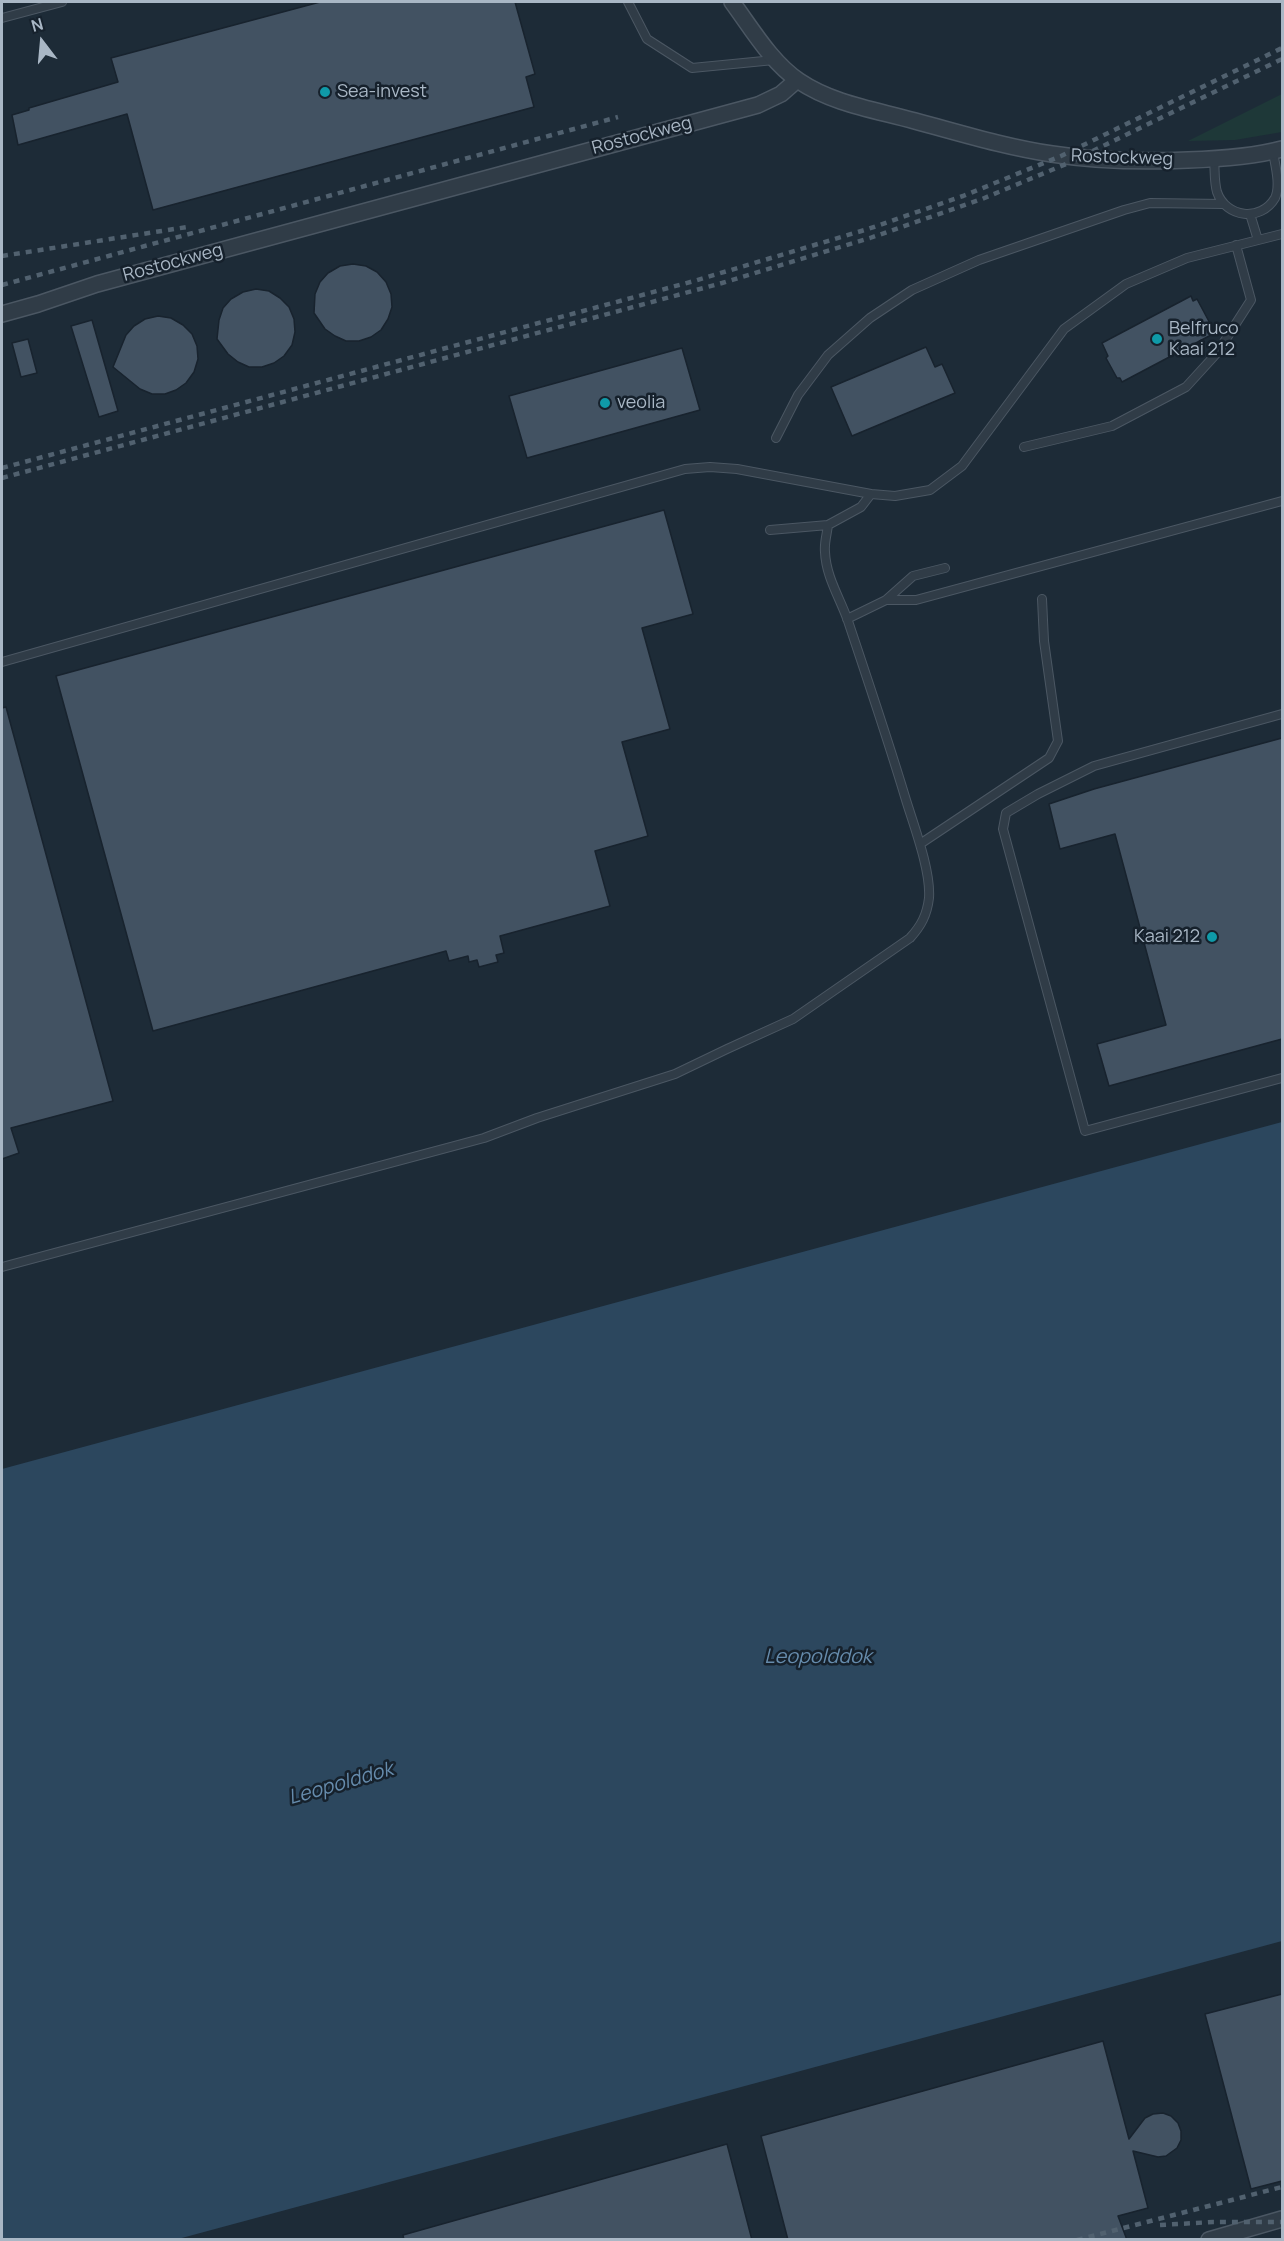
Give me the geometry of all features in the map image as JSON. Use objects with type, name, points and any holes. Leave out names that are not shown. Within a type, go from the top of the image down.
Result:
[{"type":"street","points":[[732,2],[776,60],[797,80]]},
{"type":"street","name":"Rostockweg","points":[[2,314],[97,284],[758,105],[781,94],[797,80],[822,94],[850,104],[1032,151],[1110,161],[1214,159],[1278,150]]},
{"type":"street","points":[[1209,2240],[1282,2219]]},
{"type":"lane","points":[[2,18],[62,2]]},
{"type":"lane","points":[[628,2],[647,39],[692,68],[776,60]]},
{"type":"lane","points":[[1214,159],[1217,190],[1223,204],[1232,212],[1250,214],[1266,208],[1276,196],[1280,183],[1278,150]]},
{"type":"lane","points":[[776,438],[798,395],[828,356],[870,318],[912,290],[979,260],[1149,203],[1223,204]]},
{"type":"lane","points":[[1250,214],[1258,240]]},
{"type":"lane","points":[[2,662],[685,469],[710,467],[737,470],[871,494],[895,496],[930,490],[962,466],[1064,329],[1126,284],[1187,258],[1281,236]]},
{"type":"lane","points":[[1024,447],[1113,426],[1186,387],[1217,353],[1251,300],[1236,245]]},
{"type":"lane","points":[[770,530],[828,525],[861,507],[871,494]]},
{"type":"lane","points":[[886,600],[916,600],[1282,501]]},
{"type":"lane","points":[[2,1267],[484,1138],[686,1069],[793,1019],[910,938],[922,925],[929,896],[920,844],[847,619],[827,570],[825,550],[828,525]]},
{"type":"lane","points":[[847,619],[886,600],[913,576],[945,568]]},
{"type":"lane","points":[[920,844],[1049,758],[1058,741],[1044,641],[1042,599]]},
{"type":"lane","points":[[1282,714],[1094,766],[1006,813],[1003,829],[1085,1131],[1282,1078]]},
{"type":"green space","points":[[1282,94],[1282,132],[1235,140],[1188,141]]},
{"type":"water","name":"Leopolddok","points":[[1282,1122],[1282,1941],[178,2239],[2,2239],[2,1469]]},
{"type":"building","name":"Sea-invest","points":[[320,2],[515,2],[535,74],[526,77],[534,107],[153,210],[127,114],[18,145],[12,115],[118,82],[111,58]]},
{"type":"building","points":[[353,264],[366,266],[377,272],[386,282],[391,294],[392,307],[381,330],[359,341],[346,341],[325,329],[314,313],[315,294],[320,282],[328,273],[340,266]]},
{"type":"building","points":[[256,289],[269,291],[289,307],[294,319],[295,332],[292,345],[284,356],[262,367],[249,367],[228,354],[217,339],[223,308],[231,299],[243,292]]},
{"type":"building","name":"Belfruco Kaai 212","points":[[1191,296],[1193,301],[1197,299],[1213,329],[1209,331],[1211,335],[1122,382],[1120,378],[1117,378],[1106,358],[1108,356],[1102,343]]},
{"type":"building","points":[[158,316],[171,318],[183,325],[192,334],[197,346],[198,359],[194,372],[186,383],[165,394],[152,394],[140,389],[113,367],[126,335],[145,319]]},
{"type":"building","points":[[92,320],[118,411],[99,417],[71,326]]},
{"type":"building","points":[[28,339],[37,373],[21,377],[12,343]]},
{"type":"building","points":[[926,347],[935,367],[942,364],[955,393],[852,436],[831,387]]},
{"type":"building","name":"veolia","points":[[682,348],[700,410],[527,458],[509,396]]},
{"type":"building","points":[[664,510],[693,614],[642,628],[670,729],[622,742],[648,836],[595,851],[610,906],[500,936],[504,953],[496,955],[498,962],[479,967],[477,960],[469,962],[468,956],[449,961],[446,951],[153,1031],[56,676]]},
{"type":"building","points":[[6,707],[113,1101],[11,1128],[19,1153],[2,1159],[2,708]]},
{"type":"building","name":"Kaai 212","points":[[1282,738],[1282,1039],[1109,1086],[1097,1044],[1166,1025],[1115,834],[1060,849],[1049,804],[1094,789]]},
{"type":"building","points":[[1282,1994],[1282,2181],[1251,2189],[1205,2014]]},
{"type":"building","points":[[1103,2041],[1129,2139],[1145,2118],[1153,2114],[1163,2113],[1171,2116],[1178,2123],[1181,2131],[1181,2140],[1177,2148],[1166,2156],[1158,2157],[1133,2151],[1148,2208],[1118,2216],[1127,2240],[788,2240],[761,2136]]},
{"type":"building","points":[[727,2144],[752,2240],[404,2240],[403,2235]]},
{"type":"railway","points":[[2,468],[694,281],[868,229],[963,196],[1061,156],[1282,48]]},
{"type":"railway","points":[[2,478],[722,283],[870,238],[982,199],[1066,164],[1282,59]]},
{"type":"railway","points":[[2,285],[618,117]]},
{"type":"railway","points":[[2,256],[187,227]]},
{"type":"railway","points":[[1077,2240],[1282,2187]]},
{"type":"railway","points":[[1160,2225],[1282,2222]]},
{"type":"place","name":"Sea-invest","points":[[325,92]]},
{"type":"place","name":"Belfruco Kaai 212","points":[[1157,339]]},
{"type":"place","name":"veolia","points":[[605,403]]},
{"type":"place","name":"Kaai 212","points":[[1212,937]]}]
